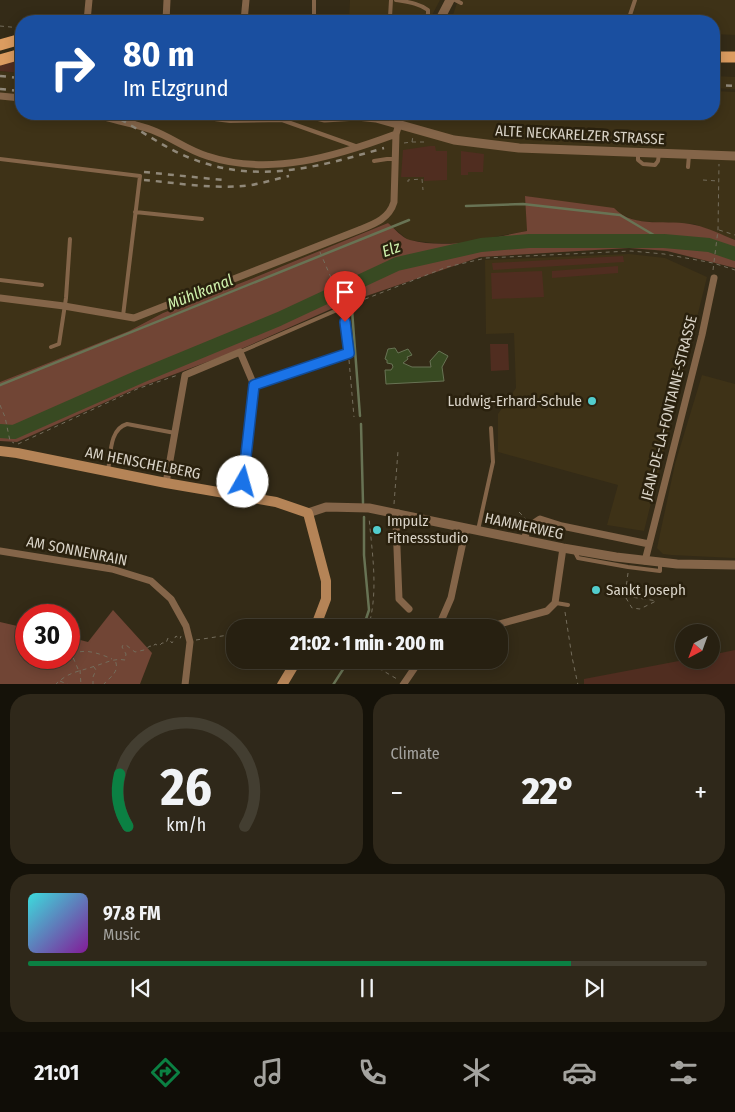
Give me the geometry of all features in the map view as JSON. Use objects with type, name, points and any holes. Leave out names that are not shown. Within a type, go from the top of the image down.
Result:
[{"type":"main road","points":[[0,45],[15,41]]},
{"type":"main road","points":[[0,60],[15,56]]},
{"type":"main road","points":[[720,57],[735,57]]},
{"type":"main road","name":"AM HENSCHELBERG","points":[[0,451],[276,502],[308,513]]},
{"type":"main road","points":[[308,513],[326,581],[326,598],[318,619]]},
{"type":"main road","points":[[282,684],[291,669]]},
{"type":"street","points":[[88,15],[89,0]]},
{"type":"street","points":[[166,15],[167,0]]},
{"type":"street","points":[[245,15],[246,0]]},
{"type":"street","points":[[442,15],[450,0]]},
{"type":"street","points":[[0,96],[15,97]]},
{"type":"street","points":[[116,120],[154,131],[207,156],[244,164],[275,165],[295,162],[360,147],[396,134]]},
{"type":"street","name":"ALTE NECKARELZER STRASSE","points":[[384,120],[454,140],[496,146],[735,156]]},
{"type":"street","points":[[0,298],[64,306],[134,318],[359,230],[381,220],[392,209],[394,202],[396,134],[399,124]]},
{"type":"street","name":"JEAN-DE-LA-FONTAINE-STRASSE","points":[[645,562],[702,335],[714,278]]},
{"type":"street","points":[[166,483],[185,375],[240,352],[254,385],[241,496]]},
{"type":"street","points":[[254,385],[349,353]]},
{"type":"street","name":"HAMMERWEG","points":[[308,513],[326,507],[368,508],[563,548],[645,562],[735,565]]},
{"type":"street","points":[[395,513],[398,598],[410,609]]},
{"type":"street","points":[[524,540],[527,529],[531,524],[540,519],[562,526],[649,544]]},
{"type":"street","points":[[442,619],[451,598],[466,528]]},
{"type":"street","points":[[508,621],[547,610],[554,603],[563,548]]},
{"type":"street","name":"AM SONNENRAIN","points":[[0,551],[112,569],[151,581],[171,599],[186,626],[190,642],[185,684]]},
{"type":"street","points":[[403,684],[414,669]]},
{"type":"lane","points":[[314,0],[314,15]]},
{"type":"lane","points":[[390,15],[391,0]]},
{"type":"lane","points":[[396,0],[411,2],[424,7],[428,10],[427,15]]},
{"type":"lane","points":[[455,0],[461,3]]},
{"type":"lane","points":[[630,15],[635,0]]},
{"type":"lane","points":[[128,123],[133,120]]},
{"type":"lane","points":[[222,120],[282,120],[360,147]]},
{"type":"lane","points":[[688,167],[689,155]]},
{"type":"lane","points":[[0,159],[140,176],[123,316]]},
{"type":"lane","points":[[374,161],[396,159]]},
{"type":"lane","points":[[135,212],[202,219]]},
{"type":"lane","points":[[51,347],[59,344],[70,239]]},
{"type":"lane","points":[[0,280],[42,285]]},
{"type":"lane","points":[[240,352],[343,305],[349,353]]},
{"type":"lane","points":[[108,472],[114,434],[121,425],[127,424],[175,433]]},
{"type":"lane","points":[[478,530],[493,462],[492,428]]},
{"type":"lane","points":[[574,550],[578,558],[628,567],[660,571],[660,563]]},
{"type":"lane","points":[[554,603],[568,605]]},
{"type":"path","points":[[0,26],[15,27]]},
{"type":"path","points":[[396,144],[412,142],[415,128]]},
{"type":"path","points":[[713,263],[718,230],[719,168]]},
{"type":"path","points":[[408,182],[408,180],[422,179],[423,190]]},
{"type":"path","points":[[703,180],[719,181]]},
{"type":"path","points":[[718,230],[735,236]]},
{"type":"path","points":[[321,252],[343,305],[447,267],[486,258],[631,251],[664,254],[713,263],[735,270]]},
{"type":"path","points":[[349,353],[354,417]]},
{"type":"path","points":[[0,405],[5,417],[10,441],[17,444],[138,390],[182,374],[185,375]]},
{"type":"path","points":[[395,513],[398,452]]},
{"type":"path","points":[[368,508],[374,584],[373,611],[371,619]]},
{"type":"path","points":[[519,512],[531,524]]},
{"type":"path","points":[[625,596],[657,601],[640,609],[632,608],[625,596],[628,567]]},
{"type":"path","points":[[565,610],[578,684]]},
{"type":"path","points":[[81,684],[79,670],[72,657],[75,652],[84,650],[114,659],[126,660],[123,645],[126,645],[135,652],[150,646],[153,647],[156,644],[159,646],[162,643],[166,644],[168,638],[172,643],[176,636],[180,639],[182,632]]},
{"type":"path","points":[[190,642],[226,635]]},
{"type":"path","points":[[55,684],[79,670],[94,667],[114,659]]},
{"type":"path","points":[[104,684],[113,676],[117,667],[114,659]]},
{"type":"path","points":[[93,684],[96,670],[94,667]]},
{"type":"path","points":[[379,669],[403,684]]},
{"type":"path","points":[[59,681],[69,684]]},
{"type":"shaded area","points":[[350,0],[440,0],[432,15],[349,15]]},
{"type":"shaded area","points":[[458,0],[735,0],[735,35],[720,34],[720,15],[453,15]]},
{"type":"shaded area","points":[[15,60],[15,72],[0,71],[0,64]]},
{"type":"shaded area","points":[[0,71],[15,72],[15,120],[720,120],[720,91],[735,92],[735,240],[694,224],[637,221],[619,213],[526,196],[527,231],[460,243],[434,243],[408,240],[388,223],[163,313],[129,331],[0,382]]},
{"type":"shaded area","points":[[720,76],[735,77],[735,89],[720,88]]},
{"type":"shaded area","points":[[435,146],[436,151],[447,151],[447,180],[424,181],[424,177],[401,177],[403,150]]},
{"type":"shaded area","points":[[461,151],[484,154],[483,172],[468,172],[468,175],[461,175]]},
{"type":"shaded area","points":[[525,196],[614,208],[622,215],[642,221],[685,223],[705,228],[735,240],[735,268],[667,251],[629,248],[480,257],[340,305],[239,350],[135,389],[17,442],[0,441],[0,382],[129,331],[163,313],[388,223],[407,239],[439,244],[484,240],[527,231]]},
{"type":"shaded area","name":"Ludwig-Erhard-Schule","points":[[629,254],[665,258],[707,277],[644,531],[607,525],[618,485],[498,452],[498,414],[516,388],[514,333],[486,334],[485,260]]},
{"type":"shaded area","points":[[623,256],[624,262],[493,270],[492,263]]},
{"type":"shaded area","points":[[618,266],[618,273],[552,278],[552,271]]},
{"type":"shaded area","points":[[542,271],[544,297],[492,299],[491,273]]},
{"type":"shaded area","points":[[490,344],[508,344],[509,370],[491,371]]},
{"type":"shaded area","points":[[395,348],[398,353],[408,349],[412,355],[407,357],[408,359],[403,363],[412,367],[431,367],[430,361],[439,351],[448,356],[442,367],[444,381],[386,384],[385,370],[391,370],[393,367],[385,359],[388,349]]},
{"type":"shaded area","points":[[702,375],[735,384],[735,558],[663,554],[657,548],[675,464]]},
{"type":"shaded area","points":[[113,610],[152,653],[140,684],[0,684],[0,622],[15,625],[15,669],[80,669],[80,640],[88,642]]},
{"type":"shaded area","points":[[735,650],[735,684],[584,684],[584,679],[675,662],[675,669],[720,669],[720,653]]},
{"type":"waterway","name":"Mühlkanal","points":[[466,206],[523,204],[620,215],[664,241]]},
{"type":"waterway","name":"Mühlkanal","points":[[0,385],[409,220]]},
{"type":"waterway","name":"Elz","points":[[0,431],[14,432],[141,376],[279,319],[397,264],[481,245],[529,241],[664,241],[709,245],[735,254]]},
{"type":"waterway","points":[[349,288],[351,302]]},
{"type":"waterway","points":[[352,310],[360,416]]},
{"type":"waterway","points":[[361,424],[363,503]]},
{"type":"waterway","points":[[364,517],[364,555],[369,610],[366,619]]},
{"type":"waterway","points":[[334,684],[343,669]]},
{"type":"railway","points":[[0,76],[15,77]]},
{"type":"railway","points":[[720,85],[735,86]]},
{"type":"railway","points":[[0,89],[15,90]]},
{"type":"railway","points":[[121,120],[190,158],[215,166],[239,170],[263,172],[311,167],[384,148]]},
{"type":"railway","points":[[144,172],[223,180]]},
{"type":"railway","points":[[144,180],[224,187],[251,185],[289,176]]},
{"type":"place","name":"Ludwig-Erhard-Schule","points":[[592,401]]},
{"type":"place","name":"Impulz Fitnessstudio","points":[[377,530]]},
{"type":"place","name":"Sankt Joseph","points":[[596,590]]},
{"type":"route","points":[[243,482],[254,385],[349,353],[345,322]]}]
